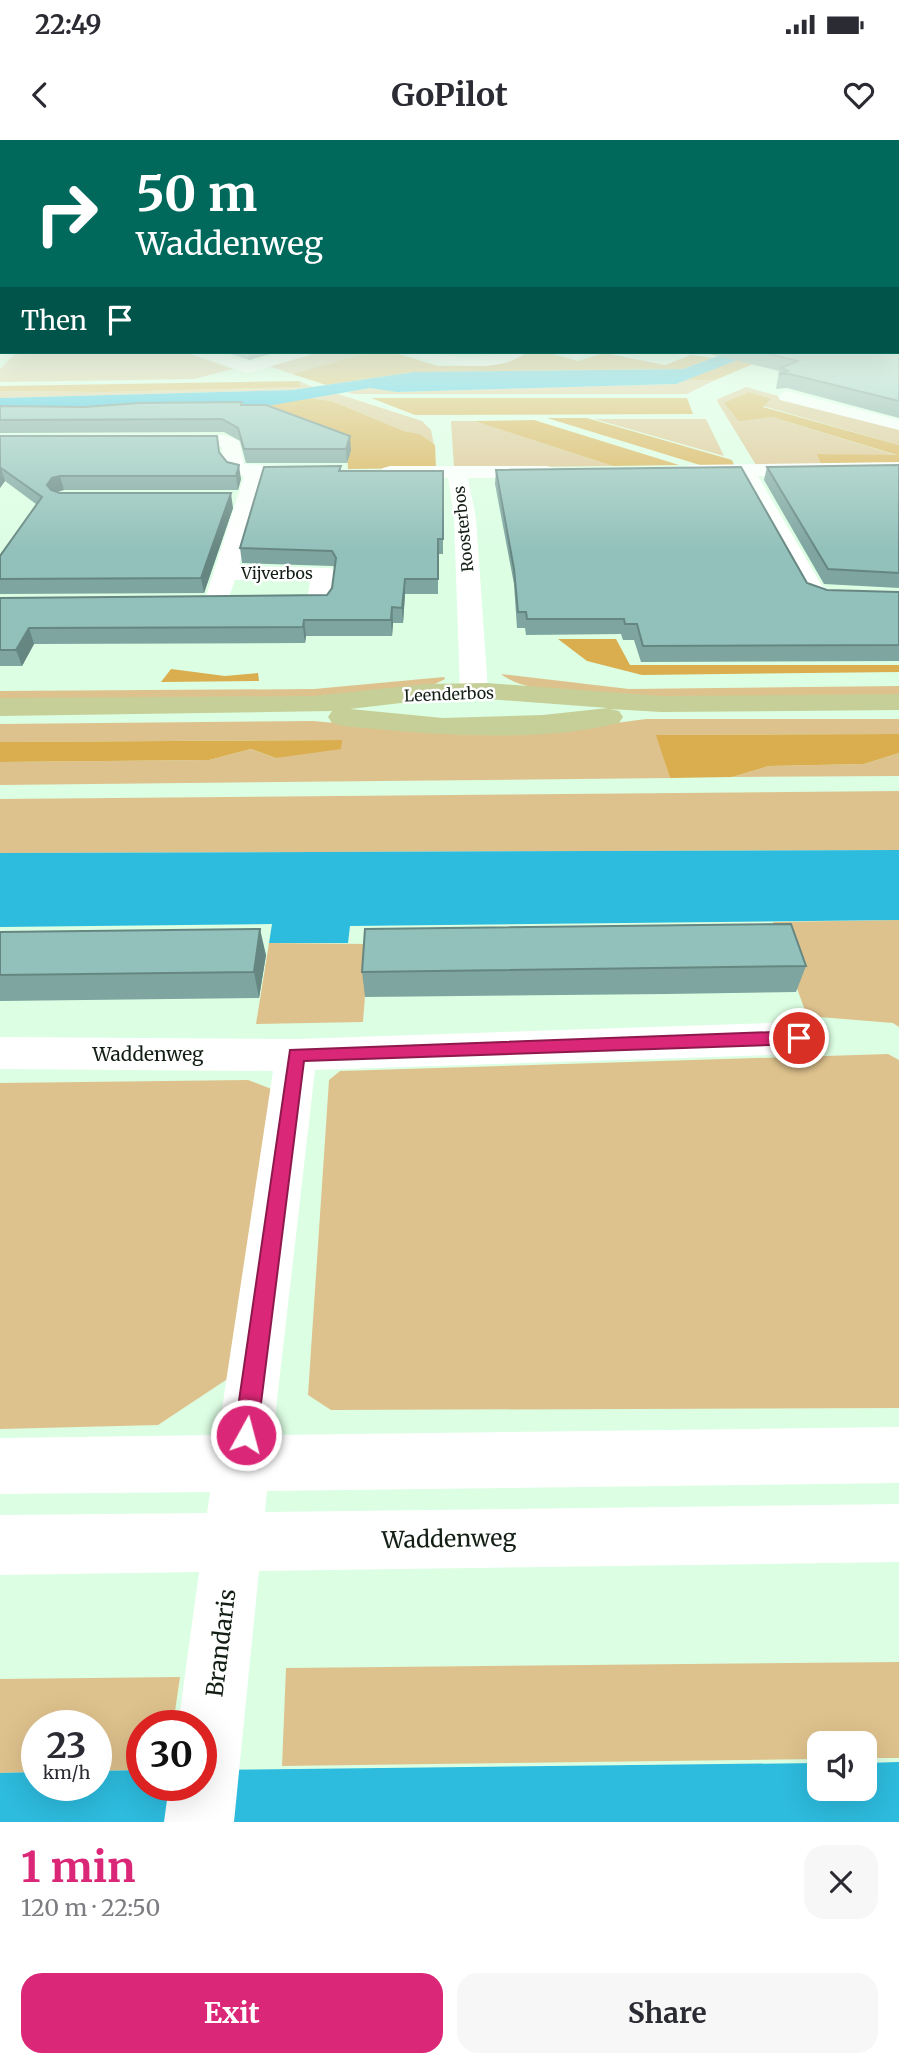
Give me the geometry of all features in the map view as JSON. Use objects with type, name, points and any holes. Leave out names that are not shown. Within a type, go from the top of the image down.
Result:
[{"type":"main road","name":"Leenderbos","points":[[0,707],[313,705],[426,692],[474,691],[661,704],[899,702]]},
{"type":"main road","points":[[416,725],[403,714],[401,706],[405,699],[426,692]]},
{"type":"main road","points":[[514,726],[539,709],[540,704],[520,693]]},
{"type":"main road","name":"Leenderbos","points":[[0,718],[306,715],[416,725],[514,726],[671,713],[899,712]]},
{"type":"street","points":[[786,396],[899,425]]},
{"type":"street","points":[[148,441],[224,441],[231,444],[233,464],[238,470],[336,472]]},
{"type":"street","points":[[668,471],[899,468]]},
{"type":"street","points":[[745,470],[813,591],[823,596],[899,598]]},
{"type":"street","name":"Vijverbos","points":[[215,603],[249,499],[255,472]]},
{"type":"street","points":[[376,472],[457,472]]},
{"type":"street","name":"Roosterbos","points":[[474,691],[465,518],[457,472],[561,472]]},
{"type":"street","points":[[222,499],[249,499]]},
{"type":"street","name":"Vijverbos","points":[[148,603],[318,603],[323,573],[225,573]]},
{"type":"street","name":"Waddenweg","points":[[0,1054],[296,1055],[799,1038]]},
{"type":"street","points":[[242,1463],[296,1055]]},
{"type":"street","points":[[0,1466],[899,1455]]},
{"type":"street","name":"Brandaris","points":[[199,1822],[242,1463]]},
{"type":"street","name":"Waddenweg","points":[[0,1545],[899,1533]]},
{"type":"shaded area","points":[[0,395],[91,395],[0,398]]},
{"type":"shaded area","points":[[343,395],[422,421],[431,430],[434,445],[420,434],[404,431],[332,401],[306,398]]},
{"type":"shaded area","points":[[726,395],[777,395],[899,429],[899,445],[763,406],[771,399],[739,420],[772,417],[899,456],[818,454],[821,464],[756,465],[718,399]]},
{"type":"shaded area","points":[[741,395],[760,395],[771,399],[763,407],[899,445],[899,463],[821,464],[817,454],[897,455],[772,417],[739,421],[724,403]]},
{"type":"shaded area","points":[[306,398],[332,401],[404,431],[420,434],[435,445],[436,468],[348,469],[346,435],[265,406]]},
{"type":"shaded area","points":[[371,398],[687,398],[693,414],[415,415]]},
{"type":"shaded area","points":[[547,418],[587,418],[732,460],[734,465],[700,465]]},
{"type":"shaded area","points":[[594,419],[706,419],[724,456]]},
{"type":"shaded area","points":[[534,420],[679,465],[613,466],[474,421]]},
{"type":"shaded area","points":[[451,421],[474,421],[613,466],[454,468]]},
{"type":"shaded area","points":[[558,639],[616,639],[630,665],[899,665],[899,672],[642,675],[587,661]]},
{"type":"shaded area","points":[[171,669],[225,676],[258,673],[259,681],[161,682]]},
{"type":"shaded area","points":[[501,674],[629,689],[899,686],[899,697],[628,699],[572,694],[528,686]]},
{"type":"shaded area","points":[[445,679],[431,686],[308,701],[0,703],[0,691],[314,689]]},
{"type":"shaded area","points":[[646,719],[899,719],[899,734],[657,735],[670,778],[0,785],[0,762],[209,760],[251,749],[276,758],[342,740],[0,742],[0,724],[313,721],[469,735],[541,733]]},
{"type":"shaded area","points":[[899,734],[899,753],[864,764],[769,766],[732,777],[670,778],[656,735]]},
{"type":"shaded area","points":[[342,740],[341,749],[276,758],[251,749],[209,760],[0,762],[0,742]]},
{"type":"shaded area","points":[[899,753],[899,776],[732,777],[769,766],[864,764]]},
{"type":"shaded area","points":[[899,791],[899,850],[0,853],[0,799]]},
{"type":"shaded area","points":[[899,920],[899,1027],[893,1023],[807,1016],[773,922]]},
{"type":"shaded area","points":[[269,943],[369,944],[363,1022],[256,1024]]},
{"type":"shaded area","points":[[888,1054],[899,1060],[899,1408],[331,1410],[308,1395],[329,1080],[340,1071]]},
{"type":"shaded area","points":[[248,1080],[274,1090],[232,1376],[158,1425],[0,1429],[0,1083]]},
{"type":"shaded area","points":[[899,1662],[899,1758],[877,1758],[877,1731],[807,1731],[807,1759],[282,1766],[286,1668]]},
{"type":"shaded area","points":[[180,1677],[175,1710],[126,1710],[126,1770],[112,1771],[112,1710],[21,1710],[21,1772],[0,1773],[0,1679]]},
{"type":"water","points":[[327,395],[267,406],[0,408],[0,398]]},
{"type":"water","points":[[899,850],[899,920],[350,926],[348,943],[269,943],[272,924],[0,927],[0,853]]},
{"type":"water","points":[[899,1762],[899,1822],[0,1822],[0,1773],[21,1772],[21,1801],[112,1801],[112,1771],[126,1770],[126,1801],[217,1801],[217,1770],[807,1763],[807,1801],[877,1801],[877,1763]]},
{"type":"building","points":[[877,395],[899,395],[899,401]]},
{"type":"building","points":[[242,402],[241,405],[266,405],[350,436],[346,449],[244,449],[238,428],[222,419],[0,420],[0,406],[84,407],[140,403]]},
{"type":"building","points":[[0,436],[217,436],[219,452],[227,462],[239,465],[236,476],[60,476],[52,478],[47,485],[51,490],[60,493],[231,493],[201,578],[0,579],[0,556],[42,497],[0,469]]},
{"type":"building","points":[[899,465],[899,573],[828,569],[767,467]]},
{"type":"building","points":[[341,466],[339,471],[443,471],[443,539],[438,539],[438,579],[405,579],[402,608],[392,607],[391,620],[304,620],[303,627],[29,628],[16,650],[0,650],[0,598],[327,595],[332,588],[336,558],[332,551],[240,548],[264,467]]},
{"type":"building","points":[[741,467],[807,583],[827,590],[899,592],[899,645],[643,646],[637,624],[625,624],[624,619],[527,619],[526,612],[518,612],[514,569],[496,470]]},
{"type":"building","points":[[791,924],[806,966],[362,972],[365,929]]},
{"type":"building","points":[[260,929],[254,972],[0,975],[0,932]]},
{"type":"route","points":[[246,1435],[296,1055],[799,1038]]}]
